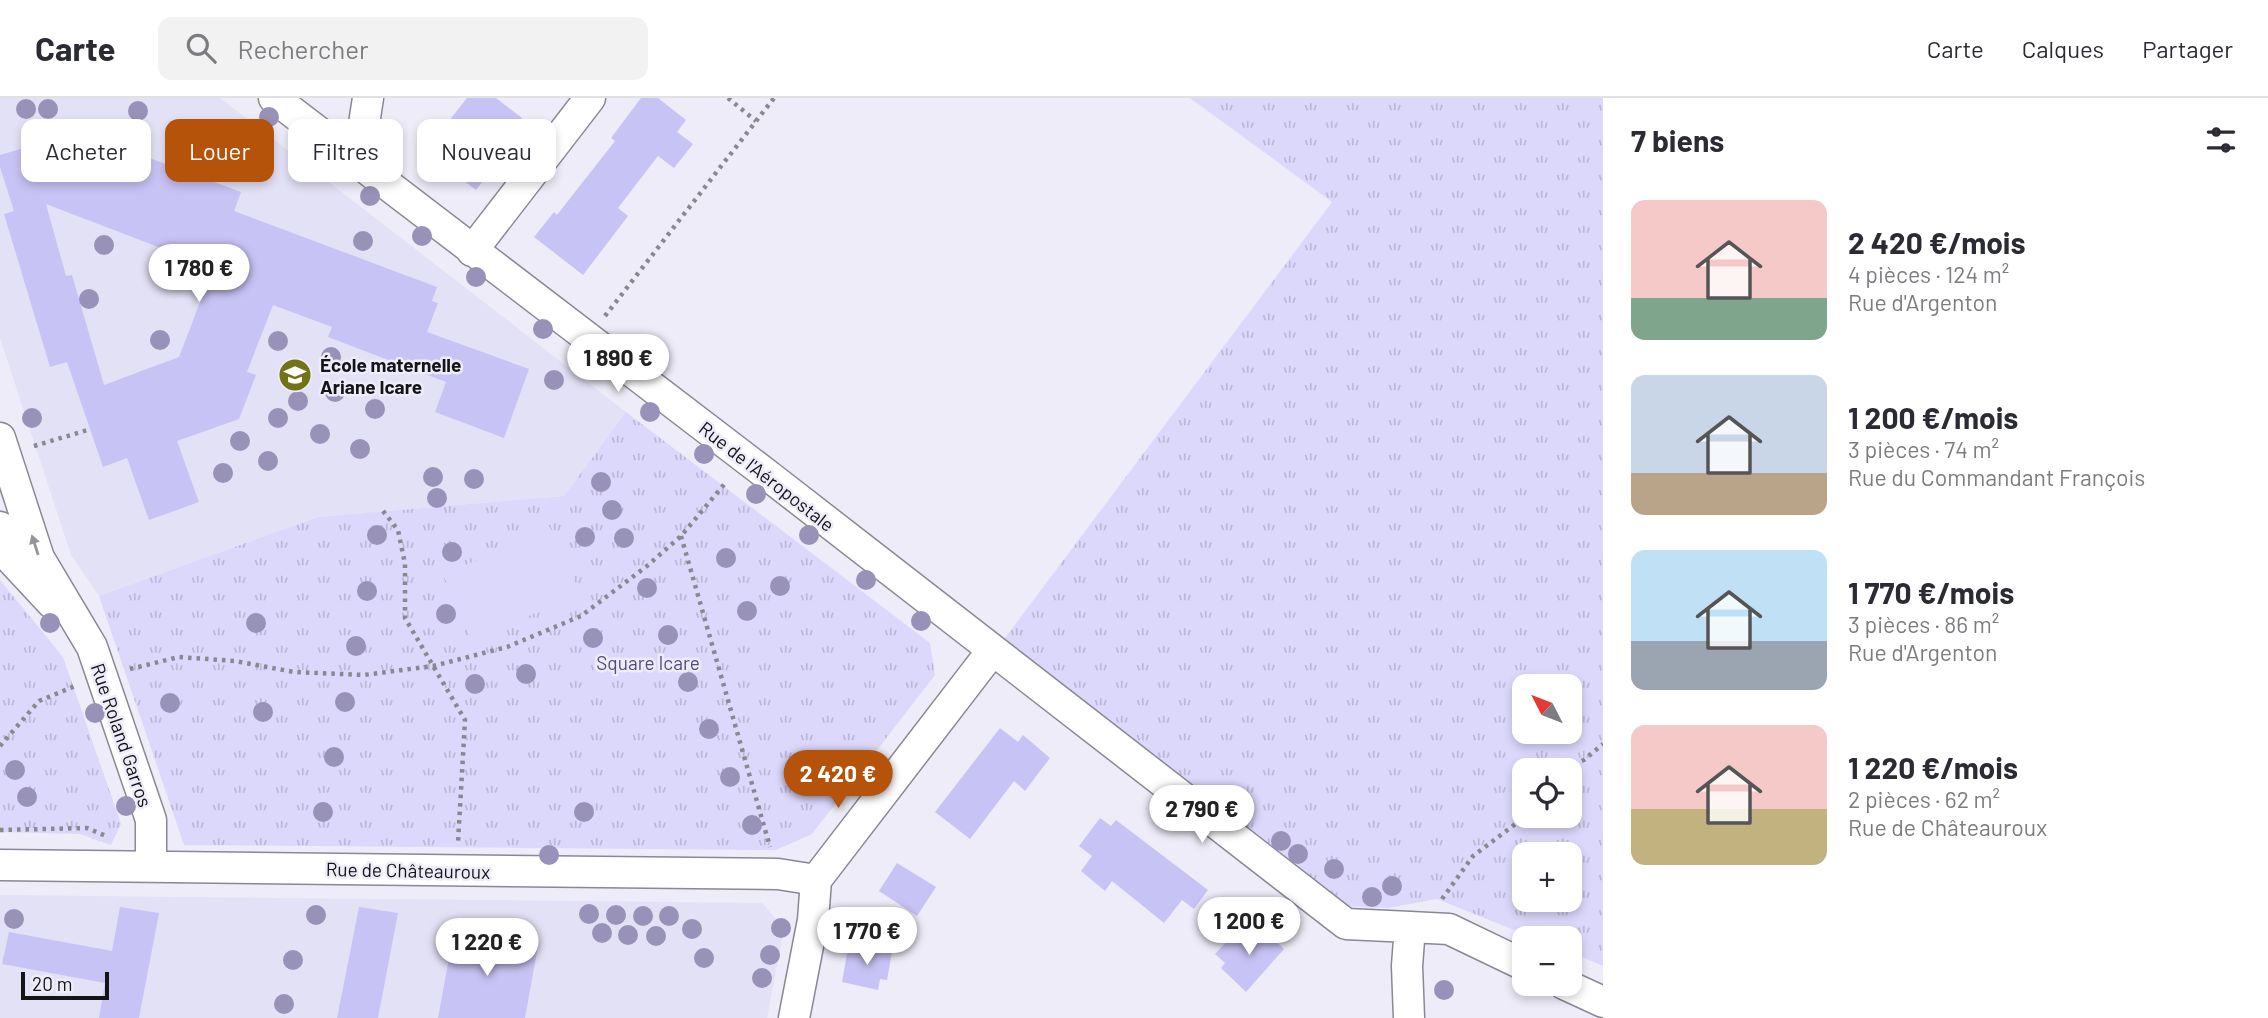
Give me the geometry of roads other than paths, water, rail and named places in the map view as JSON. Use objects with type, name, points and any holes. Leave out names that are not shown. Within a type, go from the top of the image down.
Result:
[{"type":"street","name":"Rue de l'Aéropostale","points":[[274,98],[301,119]]},
{"type":"street","points":[[365,119],[368,98]]},
{"type":"street","points":[[472,251],[590,98]]},
{"type":"street","name":"Rue de l'Aéropostale","points":[[383,182],[745,458],[1346,924],[1449,929],[1512,959]]},
{"type":"street","name":"Rue Roland Garros","points":[[13,442],[39,558],[92,647],[151,820],[151,866]]},
{"type":"street","name":"Rue Roland Garros","points":[[0,527],[11,559],[92,647]]},
{"type":"street","points":[[794,1018],[813,920],[816,880],[992,651]]},
{"type":"street","name":"Rue de Châteauroux","points":[[0,865],[778,874],[816,880]]},
{"type":"street","points":[[1409,1018],[1407,966],[1410,927]]},
{"type":"street","points":[[1582,992],[1603,1002]]},
{"type":"place","name":"École maternelle Ariane Icare","points":[[295,375]]},
{"type":"park label","name":"Square Icare","points":[[648,662]]}]
